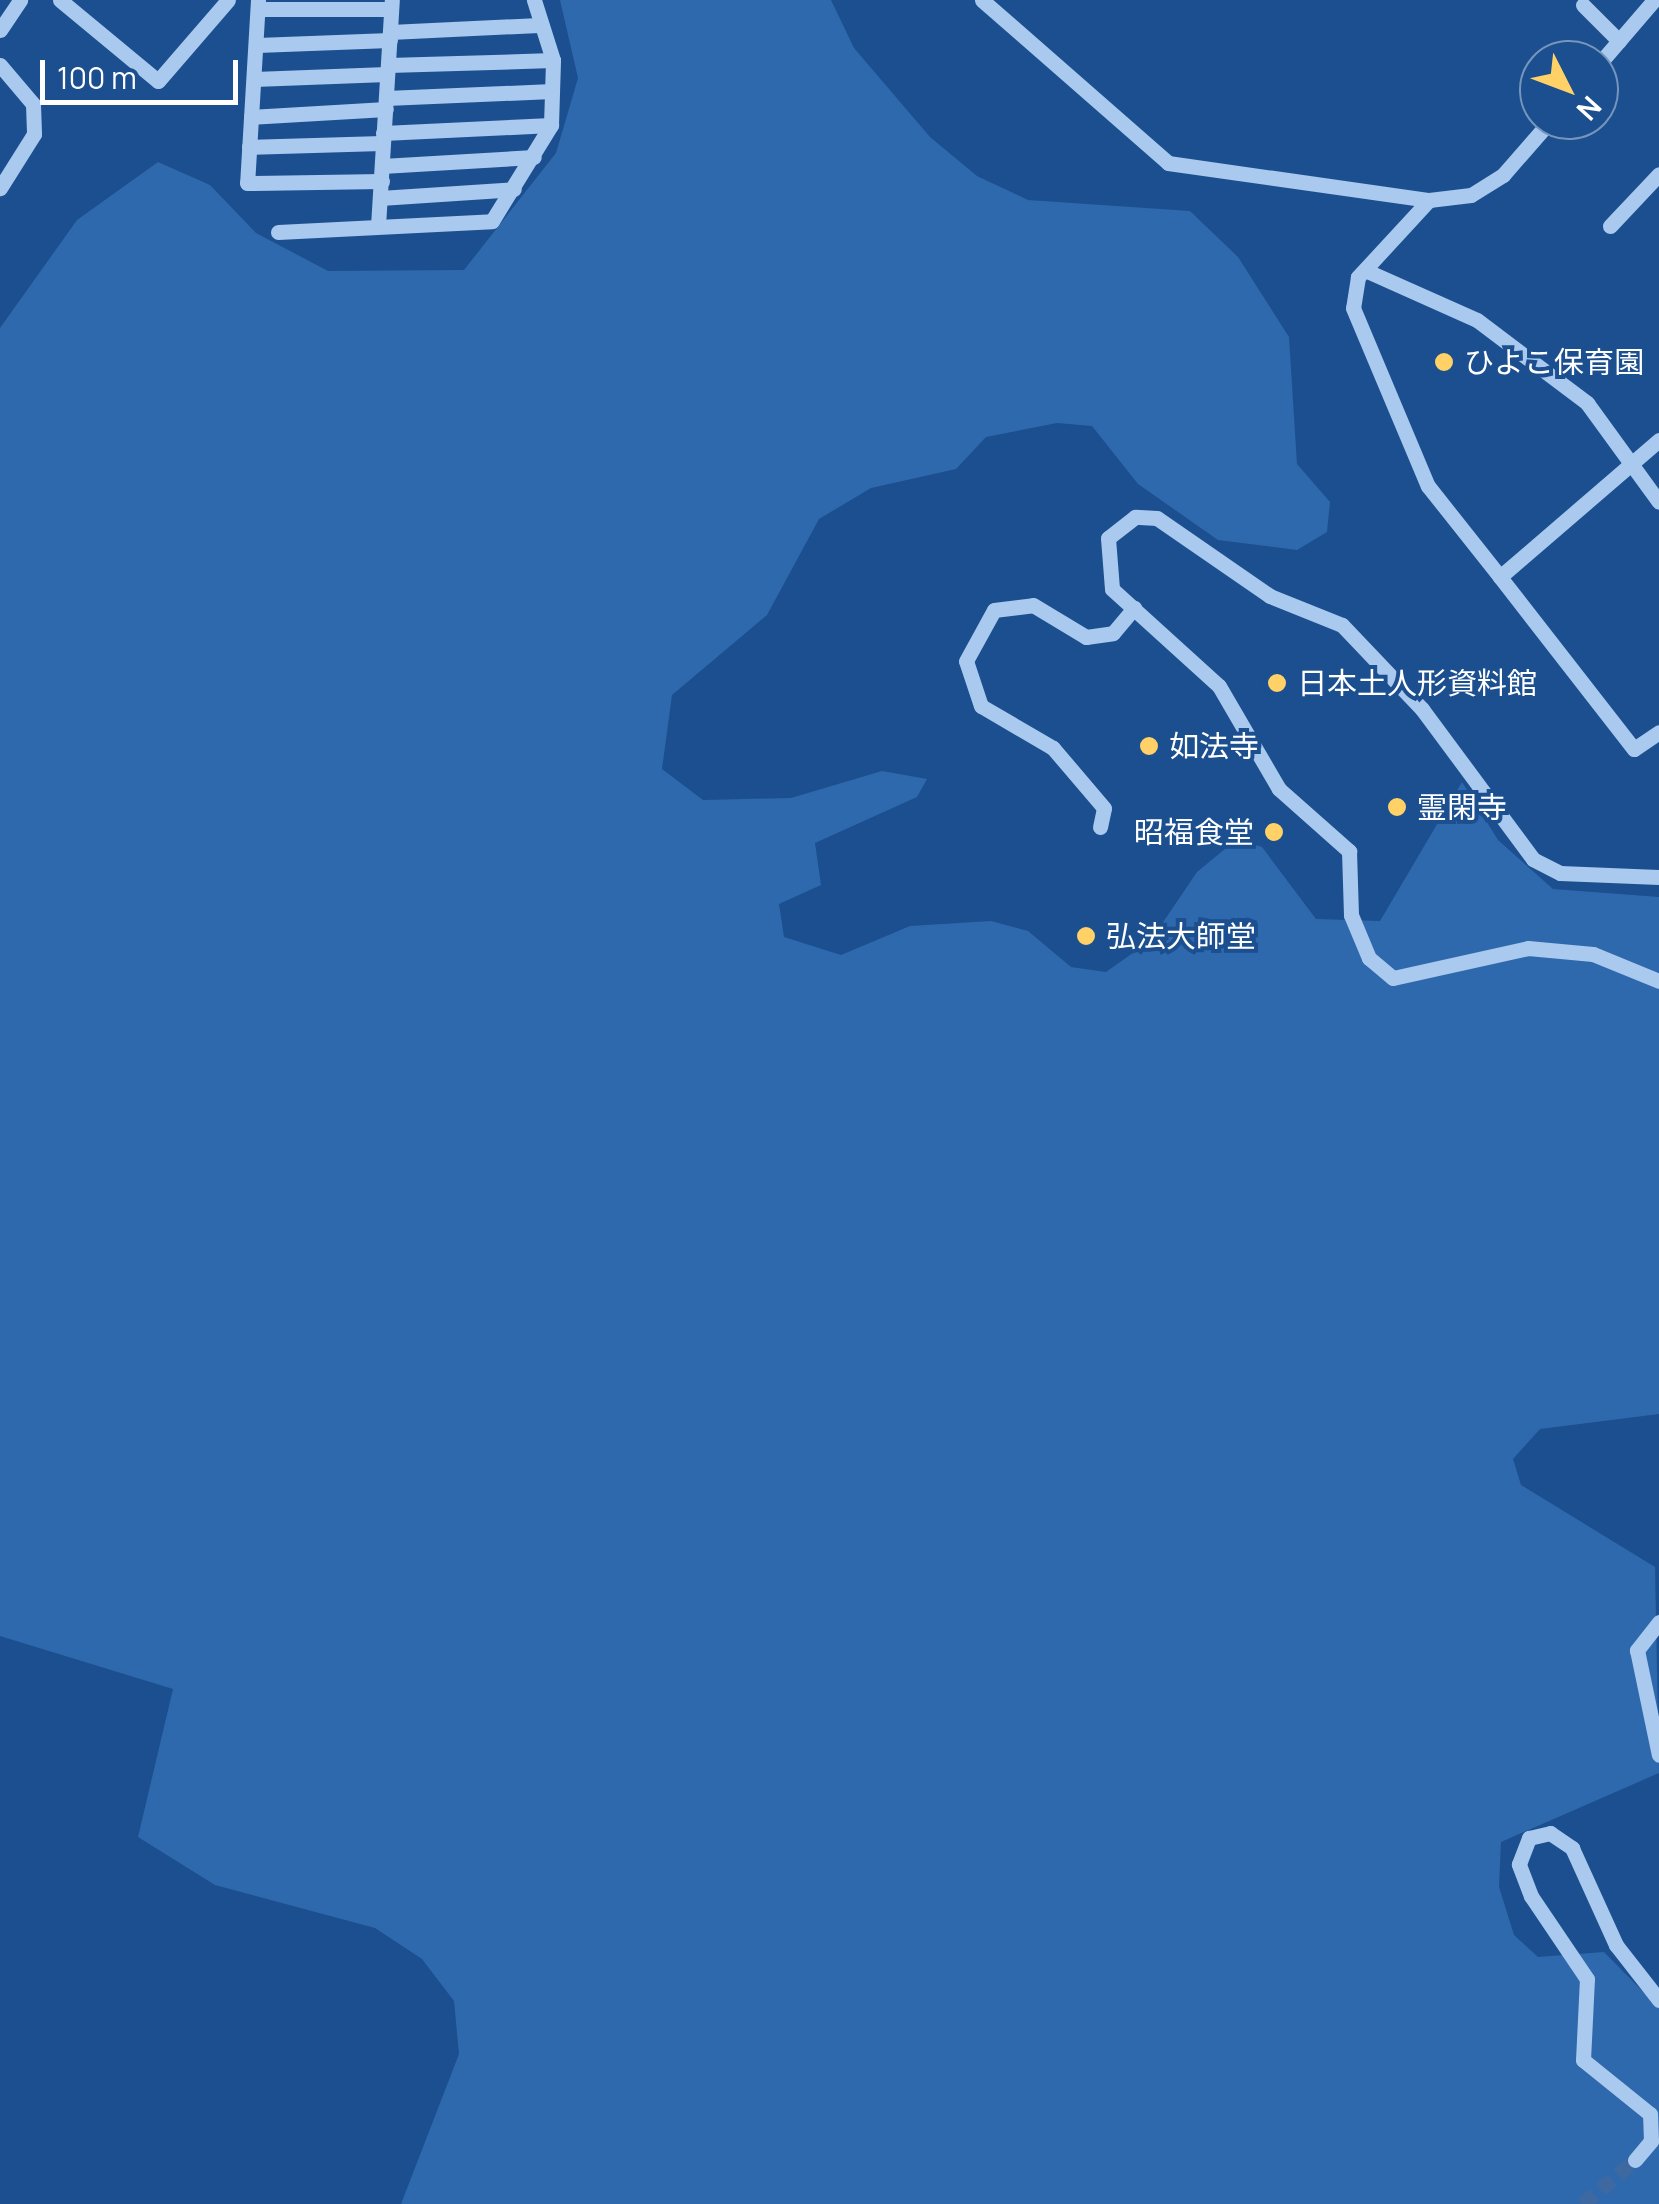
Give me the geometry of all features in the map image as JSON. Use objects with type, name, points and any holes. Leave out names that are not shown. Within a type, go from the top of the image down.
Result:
[{"type":"street","points":[[0,30],[20,0]]},
{"type":"street","points":[[60,0],[158,82],[219,3]]},
{"type":"street","points":[[278,232],[492,221],[551,124],[554,60],[534,0]]},
{"type":"street","points":[[982,0],[1168,164],[1429,200],[1471,196],[1503,175],[1534,140]]},
{"type":"street","points":[[1619,40],[1654,0]]},
{"type":"street","points":[[378,226],[381,182],[383,138],[392,5],[258,4],[247,184],[381,182],[514,189]]},
{"type":"street","points":[[1583,5],[1617,40]]},
{"type":"street","points":[[256,45],[540,26]]},
{"type":"street","points":[[254,79],[554,60]]},
{"type":"street","points":[[0,64],[33,104],[34,134],[0,188]]},
{"type":"street","points":[[252,118],[552,91]]},
{"type":"street","points":[[249,147],[551,124]]},
{"type":"street","points":[[381,182],[534,157]]},
{"type":"street","points":[[1610,226],[1659,174]]},
{"type":"street","points":[[1429,200],[1352,288],[1353,308],[1385,399],[1428,486],[1634,749],[1659,732]]},
{"type":"street","points":[[1367,270],[1477,320],[1587,403],[1629,466],[1659,502]]},
{"type":"street","points":[[1500,578],[1659,440]]},
{"type":"street","points":[[1659,877],[1560,872],[1532,859],[1422,709],[1342,624],[1270,596],[1157,518],[1135,517],[1108,538],[1112,589],[1219,686],[1278,790],[1349,851],[1351,916],[1370,958],[1393,978],[1528,948],[1594,954],[1659,981]]},
{"type":"street","points":[[1100,827],[1104,808],[1053,748],[981,706],[966,660],[994,610],[1032,605],[1086,637],[1112,632],[1134,608]]},
{"type":"street","points":[[1659,1622],[1638,1650],[1659,1754]]},
{"type":"street","points":[[1635,2160],[1651,2140],[1650,2114],[1579,2050],[1586,1980],[1531,1896],[1519,1864],[1529,1838],[1550,1832],[1572,1848],[1616,1945],[1659,2000]]},
{"type":"shaded area","points":[[560,0],[831,0],[854,48],[930,137],[977,176],[1028,200],[1190,211],[1238,257],[1289,337],[1297,464],[1330,502],[1327,532],[1297,550],[1218,540],[1138,484],[1092,426],[1057,423],[986,437],[956,469],[871,488],[819,519],[767,615],[672,695],[662,769],[703,800],[791,798],[882,771],[927,779],[917,797],[815,843],[821,885],[779,904],[784,937],[841,955],[910,926],[991,921],[1028,931],[1071,967],[1106,972],[1151,940],[1197,872],[1237,839],[1262,847],[1316,919],[1380,921],[1462,782],[1498,840],[1553,889],[1659,897],[1659,1414],[1540,1429],[1513,1459],[1521,1485],[1655,1567],[1659,1773],[1501,1842],[1499,1887],[1514,1935],[1538,1957],[1604,1952],[1659,2008],[1659,2204],[401,2204],[459,2054],[454,2001],[422,1959],[375,1928],[215,1885],[138,1837],[173,1689],[0,1636],[0,328],[77,220],[158,162],[210,185],[256,233],[328,271],[464,270],[556,153],[578,78]]},
{"type":"tunnel","points":[[1583,2204],[1635,2160]]},
{"type":"place","name":"ひよこ保育園","points":[[1444,362]]},
{"type":"place","name":"日本土人形資料館","points":[[1277,683]]},
{"type":"place","name":"如法寺","points":[[1149,746]]},
{"type":"place","name":"霊閑寺","points":[[1397,807]]},
{"type":"place","name":"昭福食堂","points":[[1274,832]]},
{"type":"place","name":"弘法大師堂","points":[[1086,936]]}]
